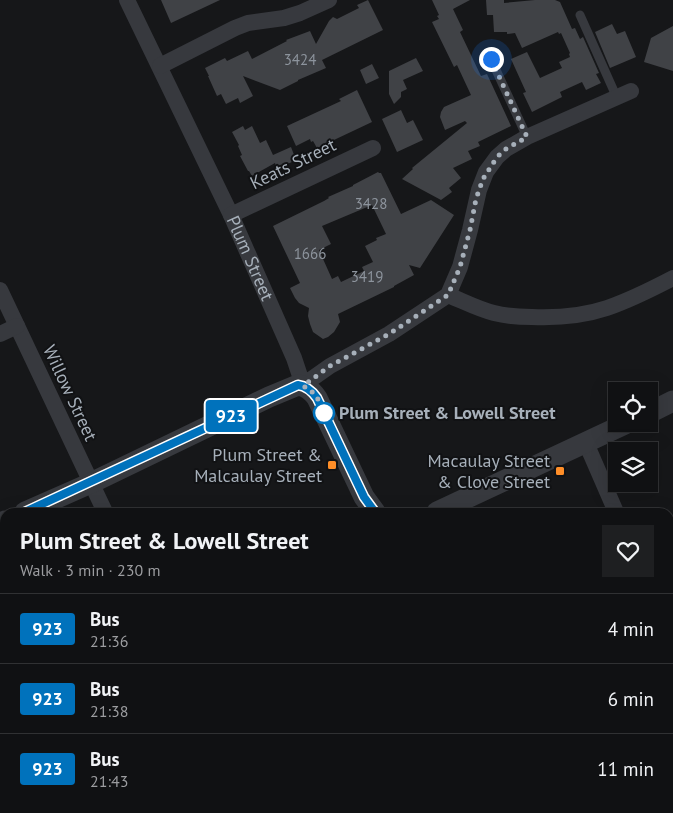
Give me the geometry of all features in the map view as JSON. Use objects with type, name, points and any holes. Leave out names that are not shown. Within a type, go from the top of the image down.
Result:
[{"type":"street","name":"Plum Street","points":[[127,0],[232,215],[294,358],[303,386],[312,390],[317,398],[364,497],[372,508]]},
{"type":"street","points":[[160,66],[235,28],[248,23],[284,18],[329,0]]},
{"type":"street","points":[[34,508],[294,386],[303,386],[330,366],[389,334],[448,295],[460,267],[476,199],[483,179],[497,157],[506,149],[527,137],[624,95]]},
{"type":"street","name":"Keats Street","points":[[232,215],[373,148]]},
{"type":"street","points":[[448,295],[486,311],[502,315],[522,317],[574,315],[606,308],[648,291],[673,278]]},
{"type":"street","name":"Willow Street","points":[[0,290],[103,508]]},
{"type":"street","points":[[0,334],[17,326]]},
{"type":"street","points":[[658,408],[673,401]]},
{"type":"street","points":[[446,508],[609,432]]},
{"type":"street","points":[[586,443],[614,508]]},
{"type":"lane","points":[[580,15],[624,95]]},
{"type":"lane","points":[[491,59],[527,137]]},
{"type":"building","points":[[161,0],[220,0],[171,23]]},
{"type":"building","points":[[368,0],[383,30],[322,60],[326,68],[280,90],[243,76],[253,96],[240,103],[238,98],[226,104],[221,94],[217,96],[205,68],[225,58],[227,61],[248,51],[252,59],[286,40],[310,31],[316,44],[333,17],[337,19],[359,8],[357,5]]},
{"type":"building","points":[[432,0],[470,0],[453,9],[463,30],[460,32],[481,76],[487,74],[511,126],[478,142],[480,146],[468,151],[472,159],[453,168],[461,178],[449,188],[452,192],[441,200],[402,179],[412,168],[467,123],[465,121],[445,130],[440,117],[444,107],[471,95],[457,65],[454,67],[432,22],[439,19],[437,16],[439,15]]},
{"type":"building","points":[[486,0],[504,0],[504,3],[535,0],[555,0],[560,2],[572,29],[575,28],[580,39],[583,37],[599,73],[596,74],[601,83],[586,90],[582,82],[560,92],[562,97],[532,112],[523,93],[526,92],[511,59],[527,52],[540,78],[562,68],[559,62],[570,57],[570,53],[561,33],[559,34],[558,32],[522,48],[515,33],[494,32],[493,15],[487,15]]},
{"type":"building","points":[[612,24],[617,34],[625,31],[636,57],[610,68],[595,32]]},
{"type":"building","points":[[673,26],[673,71],[644,62],[651,38]]},
{"type":"building","points":[[416,58],[423,71],[403,80],[407,89],[401,92],[401,97],[394,104],[389,94],[389,71]]},
{"type":"building","points":[[372,64],[379,78],[366,84],[360,70]]},
{"type":"building","points":[[357,90],[372,122],[317,148],[310,139],[296,146],[287,126],[341,101],[339,99]]},
{"type":"building","points":[[401,110],[407,123],[413,120],[423,140],[397,152],[382,119]]},
{"type":"building","points":[[243,126],[245,130],[252,126],[260,143],[266,140],[273,155],[291,147],[296,160],[277,169],[275,163],[252,176],[240,156],[242,155],[239,145],[232,132]]},
{"type":"building","points":[[378,172],[381,173],[401,214],[431,200],[454,215],[420,268],[409,265],[414,275],[394,287],[338,314],[340,322],[334,332],[323,339],[313,332],[308,316],[309,308],[299,303],[290,288],[300,283],[273,226]],"holes":[[[372,205],[386,234],[365,246],[373,262],[362,267],[364,271],[341,282],[338,276],[332,279],[319,250],[331,244],[322,226]]]},
{"type":"bus line","name":"923","points":[[34,508],[298,385],[312,390],[317,398],[364,497],[372,508]]},
{"type":"place","name":"Plum Street & Lowell Street","points":[[324,413]]},
{"type":"place","name":"Plum Street & Malcaulay Street","points":[[332,465]]},
{"type":"place","name":"Macaulay Street & Clove Street","points":[[560,471]]},
{"type":"route","points":[[324,413],[312,390],[303,386],[330,366],[419,316],[448,295],[460,267],[476,199],[483,179],[497,157],[516,142],[527,137],[491,59]]}]
